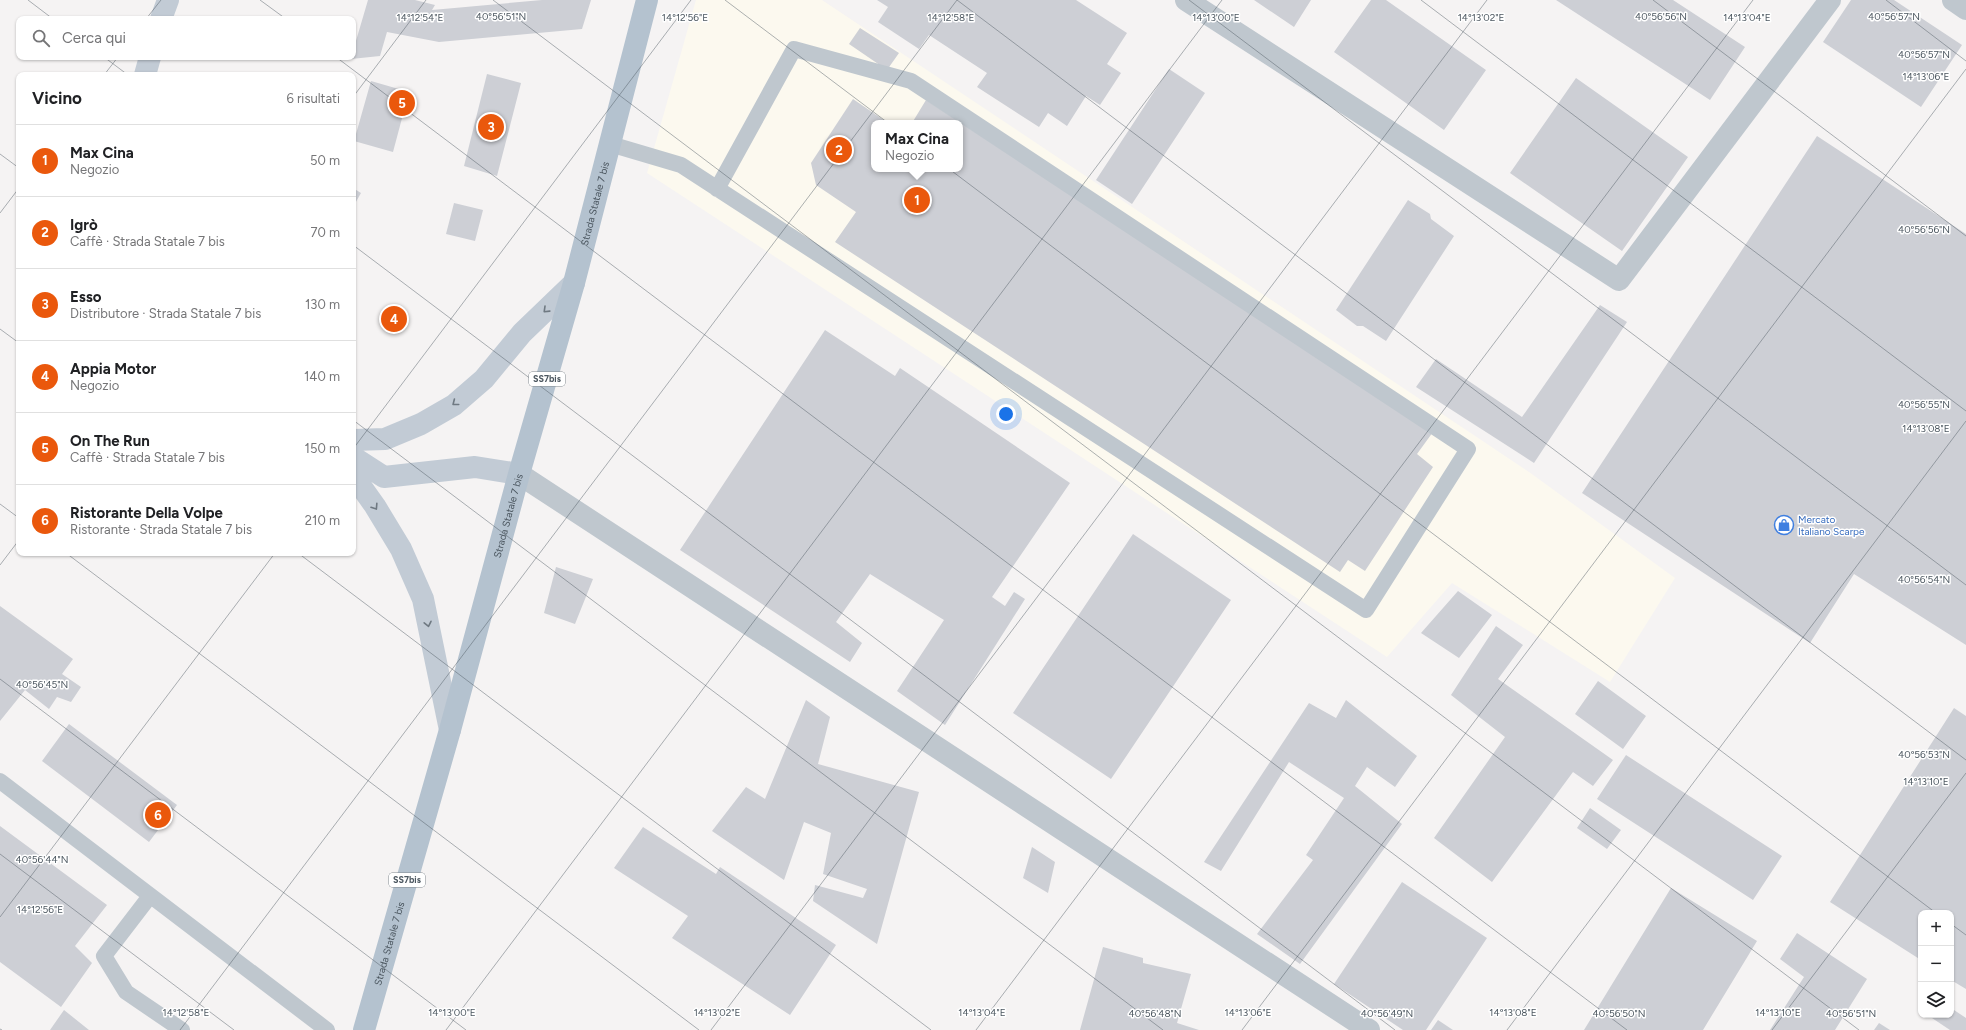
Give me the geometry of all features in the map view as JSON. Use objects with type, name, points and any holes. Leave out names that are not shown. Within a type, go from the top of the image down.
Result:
[{"type":"main road","name":"Strada Statale 7 bis","points":[[364,1030],[450,730],[519,474],[574,283],[647,0]]},
{"type":"street","points":[[162,16],[168,0]]},
{"type":"street","points":[[1186,0],[1619,280],[1830,0]]},
{"type":"street","points":[[1953,0],[1966,9]]},
{"type":"street","points":[[146,72],[149,60]]},
{"type":"street","points":[[356,440],[385,439],[421,424],[454,405],[484,379],[522,333],[574,283]]},
{"type":"street","points":[[356,459],[384,477],[475,467],[519,474],[1369,1030]]},
{"type":"street","points":[[356,479],[375,506],[401,549],[423,599],[450,730]]},
{"type":"lane","points":[[610,144],[681,165],[717,189],[1366,610],[1468,449],[911,81],[794,49],[717,189]]},
{"type":"lane","points":[[0,781],[327,1030]]},
{"type":"lane","points":[[150,896],[104,956],[126,992],[182,1030]]},
{"type":"shaded area","points":[[696,0],[822,0],[1529,472],[1675,578],[1610,682],[1452,583],[1387,657],[647,173]]},
{"type":"building","points":[[368,0],[415,0],[435,5],[432,10],[542,0],[591,0],[582,29],[439,42],[387,32],[380,56],[356,58],[356,41]]},
{"type":"building","points":[[877,0],[1076,0],[1127,33],[1107,64],[1121,73],[1100,105],[1086,96],[1067,126],[1048,113],[1039,127],[977,87],[987,73],[929,35],[919,49],[878,22],[888,7]]},
{"type":"building","points":[[1254,0],[1311,0],[1294,27]]},
{"type":"building","points":[[1371,0],[1386,0],[1486,70],[1444,130],[1334,52]]},
{"type":"building","points":[[1556,0],[1673,0],[1745,47],[1710,100]]},
{"type":"building","points":[[1851,0],[1894,0],[1962,45],[1921,107],[1823,42]]},
{"type":"building","points":[[860,28],[899,53],[887,70],[849,44]]},
{"type":"building","points":[[1169,69],[1205,93],[1132,204],[1096,180]]},
{"type":"building","points":[[487,74],[521,83],[497,176],[464,166]]},
{"type":"building","points":[[1576,78],[1688,157],[1622,251],[1510,173]]},
{"type":"building","points":[[371,81],[409,92],[393,152],[356,142],[356,134]]},
{"type":"building","points":[[853,99],[884,120],[871,120],[871,172],[963,172],[963,124],[1433,432],[1417,454],[1433,467],[1365,571],[1348,560],[1340,572],[835,242],[856,212],[816,185],[811,163]]},
{"type":"building","points":[[926,100],[957,120],[914,120]]},
{"type":"building","points":[[1817,136],[1966,234],[1966,645],[1854,574],[1810,643],[1582,493]]},
{"type":"building","points":[[356,190],[361,193],[356,202]]},
{"type":"building","points":[[1408,200],[1430,214],[1431,219],[1454,236],[1386,341],[1363,326],[1357,326],[1336,310]]},
{"type":"building","points":[[454,203],[483,210],[475,241],[446,234]]},
{"type":"building","points":[[1600,305],[1627,322],[1534,463],[1416,387],[1436,359],[1522,417]]},
{"type":"building","points":[[825,330],[895,376],[900,368],[1070,483],[992,597],[1005,606],[1014,592],[1025,599],[945,725],[897,691],[944,620],[870,574],[836,622],[862,643],[850,662],[680,550]]},
{"type":"building","points":[[1133,534],[1231,600],[1111,779],[1013,713]]},
{"type":"building","points":[[556,567],[593,579],[575,624],[544,613]]},
{"type":"building","points":[[1458,591],[1492,615],[1459,658],[1421,633]]},
{"type":"building","points":[[0,606],[73,659],[62,674],[81,687],[71,702],[57,697],[49,709],[25,690],[0,721]]},
{"type":"building","points":[[1496,626],[1523,645],[1498,679],[1613,760],[1593,786],[1573,772],[1492,882],[1434,838],[1505,737],[1451,695]]},
{"type":"building","points":[[1598,681],[1646,716],[1623,749],[1575,714]]},
{"type":"building","points":[[806,700],[830,717],[818,764],[919,792],[877,944],[813,901],[815,885],[863,898],[867,889],[823,874],[831,833],[804,822],[784,880],[712,831],[746,787],[765,799]]},
{"type":"building","points":[[1346,700],[1417,756],[1395,787],[1367,767],[1355,786],[1402,824],[1300,964],[1257,934],[1313,860],[1306,855],[1344,798],[1289,762],[1221,871],[1204,862],[1309,703],[1336,718]]},
{"type":"building","points":[[1954,708],[1966,716],[1966,989],[1954,982],[1954,910],[1918,910],[1918,958],[1830,902]]},
{"type":"building","points":[[69,724],[177,805],[149,842],[42,761]]},
{"type":"building","points":[[1626,755],[1782,856],[1753,900],[1597,799]]},
{"type":"building","points":[[1590,808],[1621,830],[1607,849],[1577,828]]},
{"type":"building","points":[[0,826],[107,905],[75,946],[92,963],[61,1007],[0,962]]},
{"type":"building","points":[[643,827],[716,874],[720,867],[836,945],[790,1015],[672,938],[688,916],[614,868]]},
{"type":"building","points":[[1032,847],[1055,862],[1048,893],[1023,878]]},
{"type":"building","points":[[1402,882],[1487,938],[1426,1030],[1403,1030],[1334,984]]},
{"type":"building","points":[[1671,888],[1757,941],[1703,1030],[1584,1030]]},
{"type":"building","points":[[1797,933],[1867,979],[1835,1030],[1770,1030],[1804,977],[1780,959]]},
{"type":"building","points":[[1103,947],[1143,958],[1143,963],[1191,974],[1177,1023],[1199,1030],[1080,1030]]},
{"type":"building","points":[[64,1010],[89,1030],[50,1030]]},
{"type":"building","points":[[1954,1010],[1966,1018],[1966,1030],[1950,1030],[1932,1018],[1954,1018]]},
{"type":"building","points":[[1438,1020],[1453,1030],[1431,1030]]},
{"type":"building","points":[[1879,1023],[1890,1030],[1874,1030]]},
{"type":"place","name":"On The Run","points":[[402,103]]},
{"type":"place","name":"Esso","points":[[491,127]]},
{"type":"place","name":"Igrò","points":[[839,150]]},
{"type":"place","name":"Max Cina","points":[[917,200]]},
{"type":"place","name":"Appia Motor","points":[[394,319]]},
{"type":"place","name":"Mercato Italiano Scarpe","points":[[1784,525]]},
{"type":"place","name":"Ristorante Della Volpe","points":[[158,815]]}]
